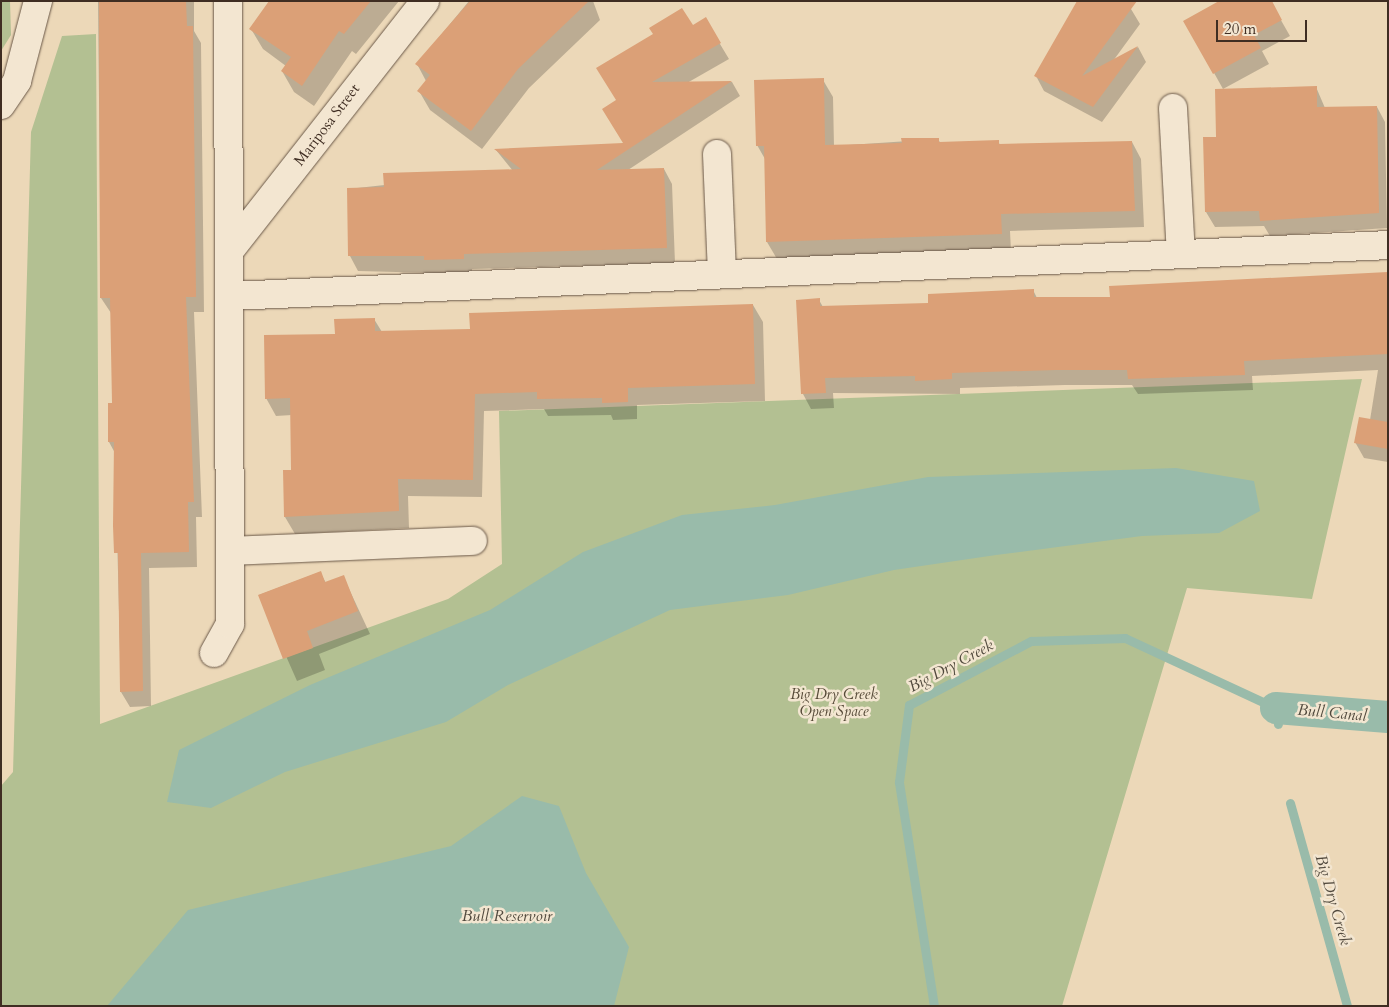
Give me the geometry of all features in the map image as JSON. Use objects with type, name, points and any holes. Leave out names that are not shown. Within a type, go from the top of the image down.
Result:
[{"type":"street","points":[[1,105],[17,80],[31,41],[38,1]]},
{"type":"street","points":[[214,653],[230,624],[231,296],[228,1]]},
{"type":"street","name":"Mariposa Street","points":[[230,250],[425,1]]},
{"type":"street","points":[[1173,108],[1181,254]]},
{"type":"street","points":[[716,154],[722,274]]},
{"type":"street","points":[[231,296],[1388,245]]},
{"type":"street","points":[[231,551],[473,540]]},
{"type":"green space","points":[[1,1],[10,1],[11,35],[1,51]]},
{"type":"green space","name":"Big Dry Creek Open Space","points":[[96,34],[100,724],[448,599],[502,564],[499,411],[1362,379],[1312,599],[1187,588],[1062,1006],[1,1006],[1,786],[13,772],[31,132],[62,36]]},
{"type":"water","points":[[1176,468],[1254,481],[1260,511],[1219,533],[1142,536],[996,555],[894,570],[788,595],[670,610],[508,685],[446,722],[285,772],[211,808],[167,802],[179,750],[310,685],[490,610],[583,552],[682,515],[775,505],[928,477]]},
{"type":"water","name":"Bull Reservoir","points":[[522,796],[559,806],[586,873],[629,947],[614,1006],[107,1006],[188,910],[451,846]]},
{"type":"building","points":[[99,1],[186,1],[187,26],[193,26],[196,297],[186,297],[194,502],[188,502],[189,552],[141,553],[143,691],[120,692],[118,553],[114,553],[113,526],[114,442],[108,442],[108,403],[112,403],[110,298],[100,298]]},
{"type":"building","points":[[269,1],[371,1],[344,34],[339,31],[302,86],[281,71],[291,57],[249,29]]},
{"type":"building","points":[[470,1],[589,1],[518,69],[471,131],[417,91],[430,75],[415,64]]},
{"type":"building","points":[[1077,1],[1137,1],[1082,76],[1138,46],[1093,107],[1034,76]]},
{"type":"building","points":[[1219,1],[1272,1],[1282,20],[1254,35],[1261,48],[1213,74],[1183,21]]},
{"type":"building","points":[[682,8],[693,25],[706,17],[721,43],[652,82],[732,81],[597,170],[664,168],[667,248],[464,254],[464,259],[424,260],[424,256],[348,256],[347,188],[384,187],[383,173],[521,169],[494,149],[623,143],[602,109],[616,100],[596,68],[653,34],[649,28]]},
{"type":"building","points":[[824,78],[825,145],[902,143],[901,138],[939,138],[939,142],[999,140],[999,144],[1132,141],[1135,211],[1001,214],[1002,234],[766,242],[764,146],[756,146],[754,80]]},
{"type":"building","points":[[1317,86],[1317,107],[1377,106],[1379,213],[1260,221],[1259,211],[1205,212],[1203,137],[1216,137],[1215,89]]},
{"type":"building","points":[[1388,272],[1388,354],[1244,361],[1245,375],[1128,379],[1127,370],[1056,370],[952,373],[952,379],[915,381],[915,376],[825,378],[826,393],[801,394],[796,300],[820,298],[820,306],[928,303],[928,294],[1034,289],[1034,297],[1110,297],[1109,286]]},
{"type":"building","points":[[753,304],[755,384],[628,388],[628,402],[602,403],[602,398],[537,399],[537,392],[475,394],[473,480],[398,479],[399,511],[284,517],[283,470],[291,470],[290,398],[265,399],[264,335],[335,334],[334,319],[375,318],[375,331],[470,329],[469,313]]},
{"type":"building","points":[[1359,417],[1388,422],[1388,449],[1354,443]]},
{"type":"building","points":[[321,571],[325,582],[344,575],[358,611],[307,631],[313,648],[283,659],[258,595]]},
{"type":"waterway","name":"Big Dry Creek","points":[[934,1006],[899,782],[909,705],[1031,641],[1125,638],[1276,708],[1278,724]]},
{"type":"waterway","name":"Bull Canal","points":[[1276,708],[1388,717]]},
{"type":"waterway","name":"Big Dry Creek","points":[[1290,803],[1347,1006]]}]
